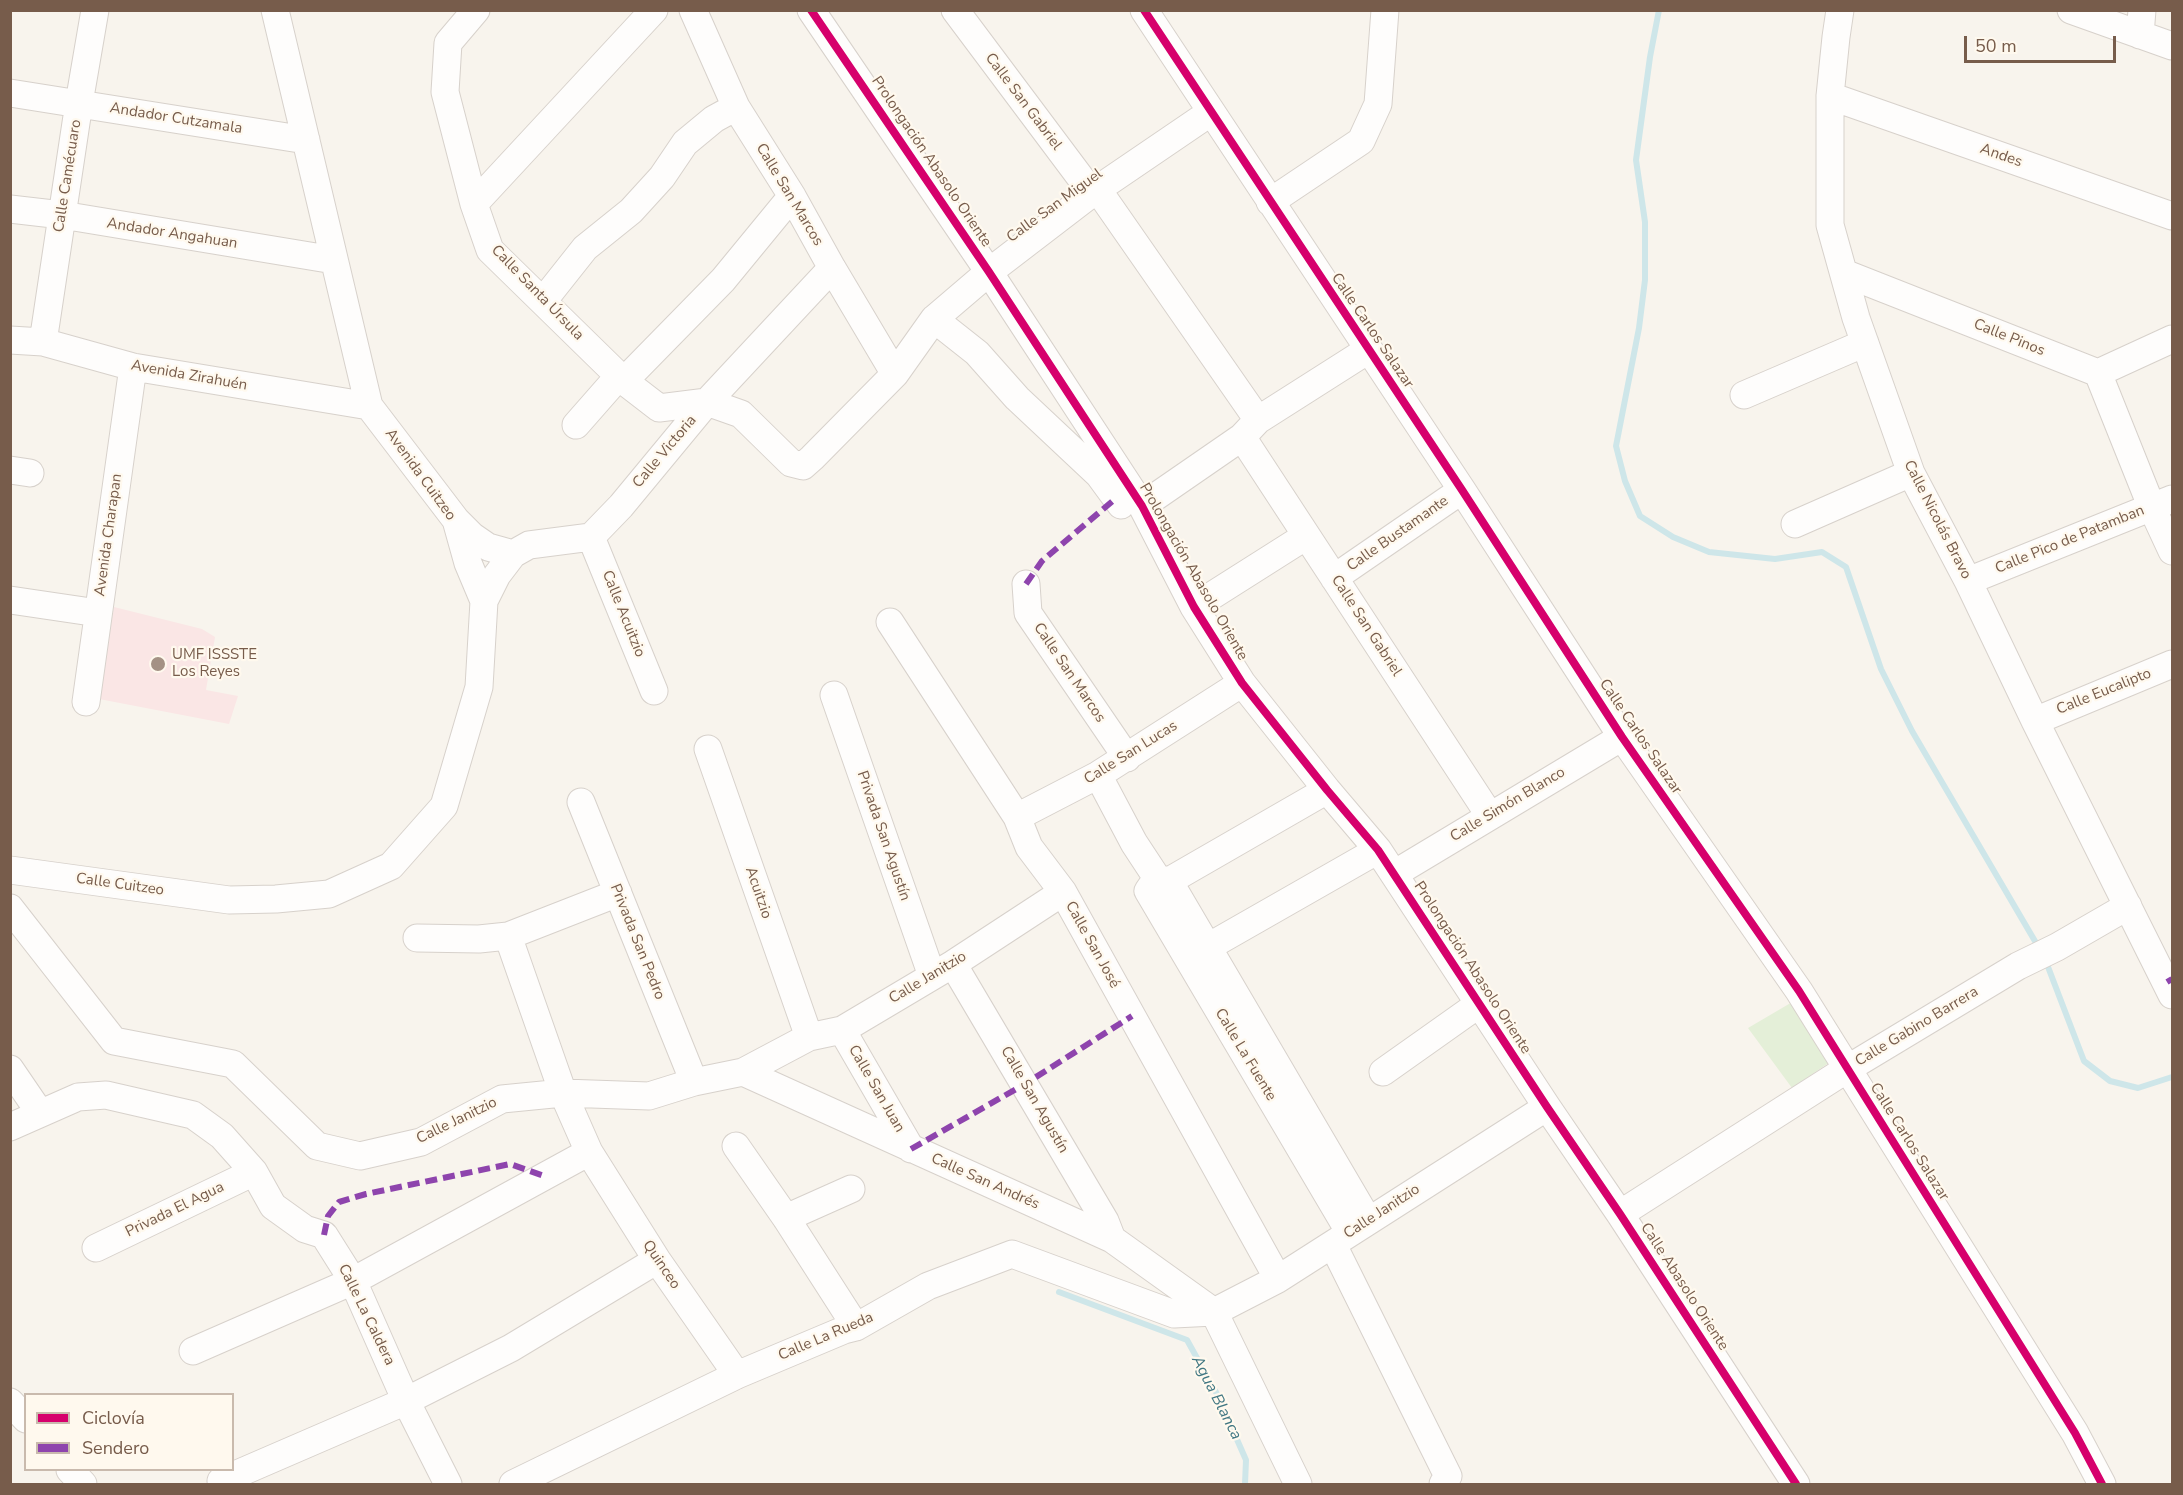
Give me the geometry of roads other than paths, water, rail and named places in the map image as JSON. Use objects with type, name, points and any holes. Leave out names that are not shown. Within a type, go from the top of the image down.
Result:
[{"type":"street","name":"Calle Camécuaro","points":[[43,342],[95,10]]},
{"type":"street","name":"Avenida Cuitzeo","points":[[229,900],[276,899],[329,894],[391,866],[444,806],[479,687],[484,601],[468,563],[456,520],[369,406],[275,10]]},
{"type":"street","name":"Calle Santa Úrsula","points":[[476,10],[448,43],[445,92],[474,204],[490,250],[622,379],[659,408],[707,402]]},
{"type":"street","points":[[474,204],[654,10]]},
{"type":"street","name":"Calle San Marcos","points":[[693,10],[736,107],[792,196],[895,374]]},
{"type":"street","name":"Prolongación Abasolo Oriente","points":[[811,10],[989,272],[1142,506],[1194,607],[1242,683],[1378,850],[1546,1107]]},
{"type":"street","name":"Calle San Gabriel","points":[[955,10],[1095,191],[1250,428],[1306,536],[1490,816]]},
{"type":"street","name":"Calle Carlos Salazar","points":[[1144,10],[1462,490],[1622,737],[1800,991],[2075,1433],[2102,1485]]},
{"type":"street","points":[[1270,202],[1361,141],[1378,105],[1384,10]]},
{"type":"street","name":"Calle Nicolás Bravo","points":[[1840,10],[1830,96],[1830,225],[1865,343],[1911,473],[1968,581],[2128,906],[2171,985]]},
{"type":"street","points":[[2071,10],[2141,23],[2172,46]]},
{"type":"street","name":"Andador Cutzamala","points":[[10,93],[306,140]]},
{"type":"street","name":"Andes","points":[[1830,96],[2172,216]]},
{"type":"street","points":[[543,301],[585,248],[631,211],[662,177],[685,143],[714,119],[736,107]]},
{"type":"street","name":"Calle San Miguel","points":[[707,402],[741,414],[791,463],[802,466],[895,374],[934,319],[989,272],[1095,191],[1211,112]]},
{"type":"street","points":[[576,425],[723,280],[792,196]]},
{"type":"street","name":"Andador Angahuan","points":[[10,209],[62,215],[334,260]]},
{"type":"street","name":"Calle Victoria","points":[[591,537],[621,506],[707,402],[832,268]]},
{"type":"street","name":"Calle Pinos","points":[[1844,273],[2098,373]]},
{"type":"street","points":[[934,319],[977,353],[1017,398],[1099,475],[1181,581]]},
{"type":"street","points":[[2172,339],[2098,373],[2162,504],[2172,551]]},
{"type":"street","name":"Avenida Zirahuén","points":[[11,340],[43,342],[133,367],[369,406]]},
{"type":"street","points":[[1744,395],[1865,343]]},
{"type":"street","points":[[1142,506],[1250,428],[1368,350]]},
{"type":"street","name":"Avenida Charapan","points":[[87,702],[133,367]]},
{"type":"street","points":[[1795,524],[1911,473]]},
{"type":"street","name":"Calle Bustamante","points":[[1334,578],[1462,490]]},
{"type":"street","name":"Calle Pico de Patamban","points":[[1968,581],[2162,504]]},
{"type":"street","points":[[456,520],[472,536],[488,547],[513,554]]},
{"type":"street","points":[[1194,607],[1306,536]]},
{"type":"street","points":[[484,601],[497,575],[513,554],[529,545],[591,537]]},
{"type":"street","name":"Calle Acuitzio","points":[[591,537],[654,691]]},
{"type":"street","name":"Calle San Marcos","points":[[1026,584],[1028,613],[1127,758]]},
{"type":"street","points":[[10,600],[98,613]]},
{"type":"street","name":"Calle San José","points":[[890,622],[1017,817],[1029,847],[1063,892],[1278,1279]]},
{"type":"street","name":"Calle Eucalipto","points":[[2035,721],[2172,664]]},
{"type":"street","name":"Calle San Lucas","points":[[1017,817],[1127,758],[1242,683]]},
{"type":"street","name":"Privada San Agustín","points":[[834,695],[943,970]]},
{"type":"street","name":"Calle Simón Blanco","points":[[1394,874],[1622,737]]},
{"type":"street","name":"Acuitzio","points":[[708,749],[808,1037]]},
{"type":"street","name":"Calle La Fuente","points":[[1098,775],[1134,843],[1163,880],[1208,947],[1254,1049],[1350,1233],[1448,1476],[1443,1485]]},
{"type":"street","points":[[1163,880],[1327,790]]},
{"type":"street","name":"Privada San Pedro","points":[[581,802],[694,1082]]},
{"type":"street","points":[[1208,947],[1378,850]]},
{"type":"street","name":"Calle Cuitzeo","points":[[10,870],[229,900]]},
{"type":"street","name":"Calle La Fuente","points":[[1163,880],[1148,891],[1254,1049]]},
{"type":"street","name":"Calle Janitzio","points":[[10,908],[114,1041],[233,1064],[317,1146],[360,1156],[421,1142],[502,1099],[563,1093],[649,1096],[694,1082],[743,1072],[808,1037],[842,1030],[943,970],[1063,892]]},
{"type":"street","points":[[417,938],[479,939],[508,936],[618,893]]},
{"type":"street","name":"Calle Gabino Barrera","points":[[1620,1214],[1847,1069],[2018,966],[2057,947],[2128,906]]},
{"type":"street","name":"Quinceo","points":[[508,936],[563,1093],[589,1152],[657,1260],[737,1375]]},
{"type":"street","name":"Calle San Agustín","points":[[943,970],[1088,1192],[1105,1221],[1112,1239]]},
{"type":"street","points":[[1383,1072],[1479,1004]]},
{"type":"street","name":"Calle San Juan","points":[[842,1030],[911,1149]]},
{"type":"street","points":[[10,1069],[40,1113]]},
{"type":"street","name":"Calle San Andrés","points":[[743,1072],[1112,1239],[1214,1312]]},
{"type":"street","name":"Calle La Caldera","points":[[10,1127],[78,1097],[106,1095],[193,1115],[222,1136],[254,1172],[273,1206],[305,1229],[324,1235],[353,1281],[406,1401],[448,1485]]},
{"type":"street","name":"Calle Janitzio","points":[[1214,1312],[1278,1279],[1546,1107]]},
{"type":"street","name":"Calle Abasolo Oriente","points":[[1546,1107],[1620,1214],[1796,1485]]},
{"type":"street","points":[[736,1146],[786,1218],[856,1327]]},
{"type":"street","points":[[193,1351],[353,1281],[589,1152]]},
{"type":"street","name":"Privada El Agua","points":[[96,1248],[254,1172]]},
{"type":"street","points":[[786,1218],[851,1189]]},
{"type":"street","name":"Calle La Rueda","points":[[513,1485],[737,1375],[856,1327],[928,1286],[1012,1254],[1174,1314],[1214,1312]]},
{"type":"street","points":[[222,1481],[406,1401],[511,1348],[657,1260]]},
{"type":"street","points":[[1214,1312],[1298,1485]]},
{"type":"street","points":[[10,1402],[24,1417]]},
{"type":"street","points":[[71,1471],[83,1485]]},
{"type":"waterway","points":[[1659,10],[1636,160],[1645,222],[1645,280],[1639,328],[1616,446],[1625,481],[1640,516],[1673,537],[1709,552],[1775,559],[1822,552],[1846,567],[1881,669],[1912,731],[2039,948]]},
{"type":"waterway","points":[[2045,959],[2084,1061],[2110,1081],[2138,1088],[2172,1077]]},
{"type":"waterway","name":"Agua Blanca","points":[[1059,1292],[1187,1340],[1217,1394],[1246,1460],[1245,1484]]},
{"type":"place","name":"UMF ISSSTE Los Reyes","points":[[158,664]]}]
